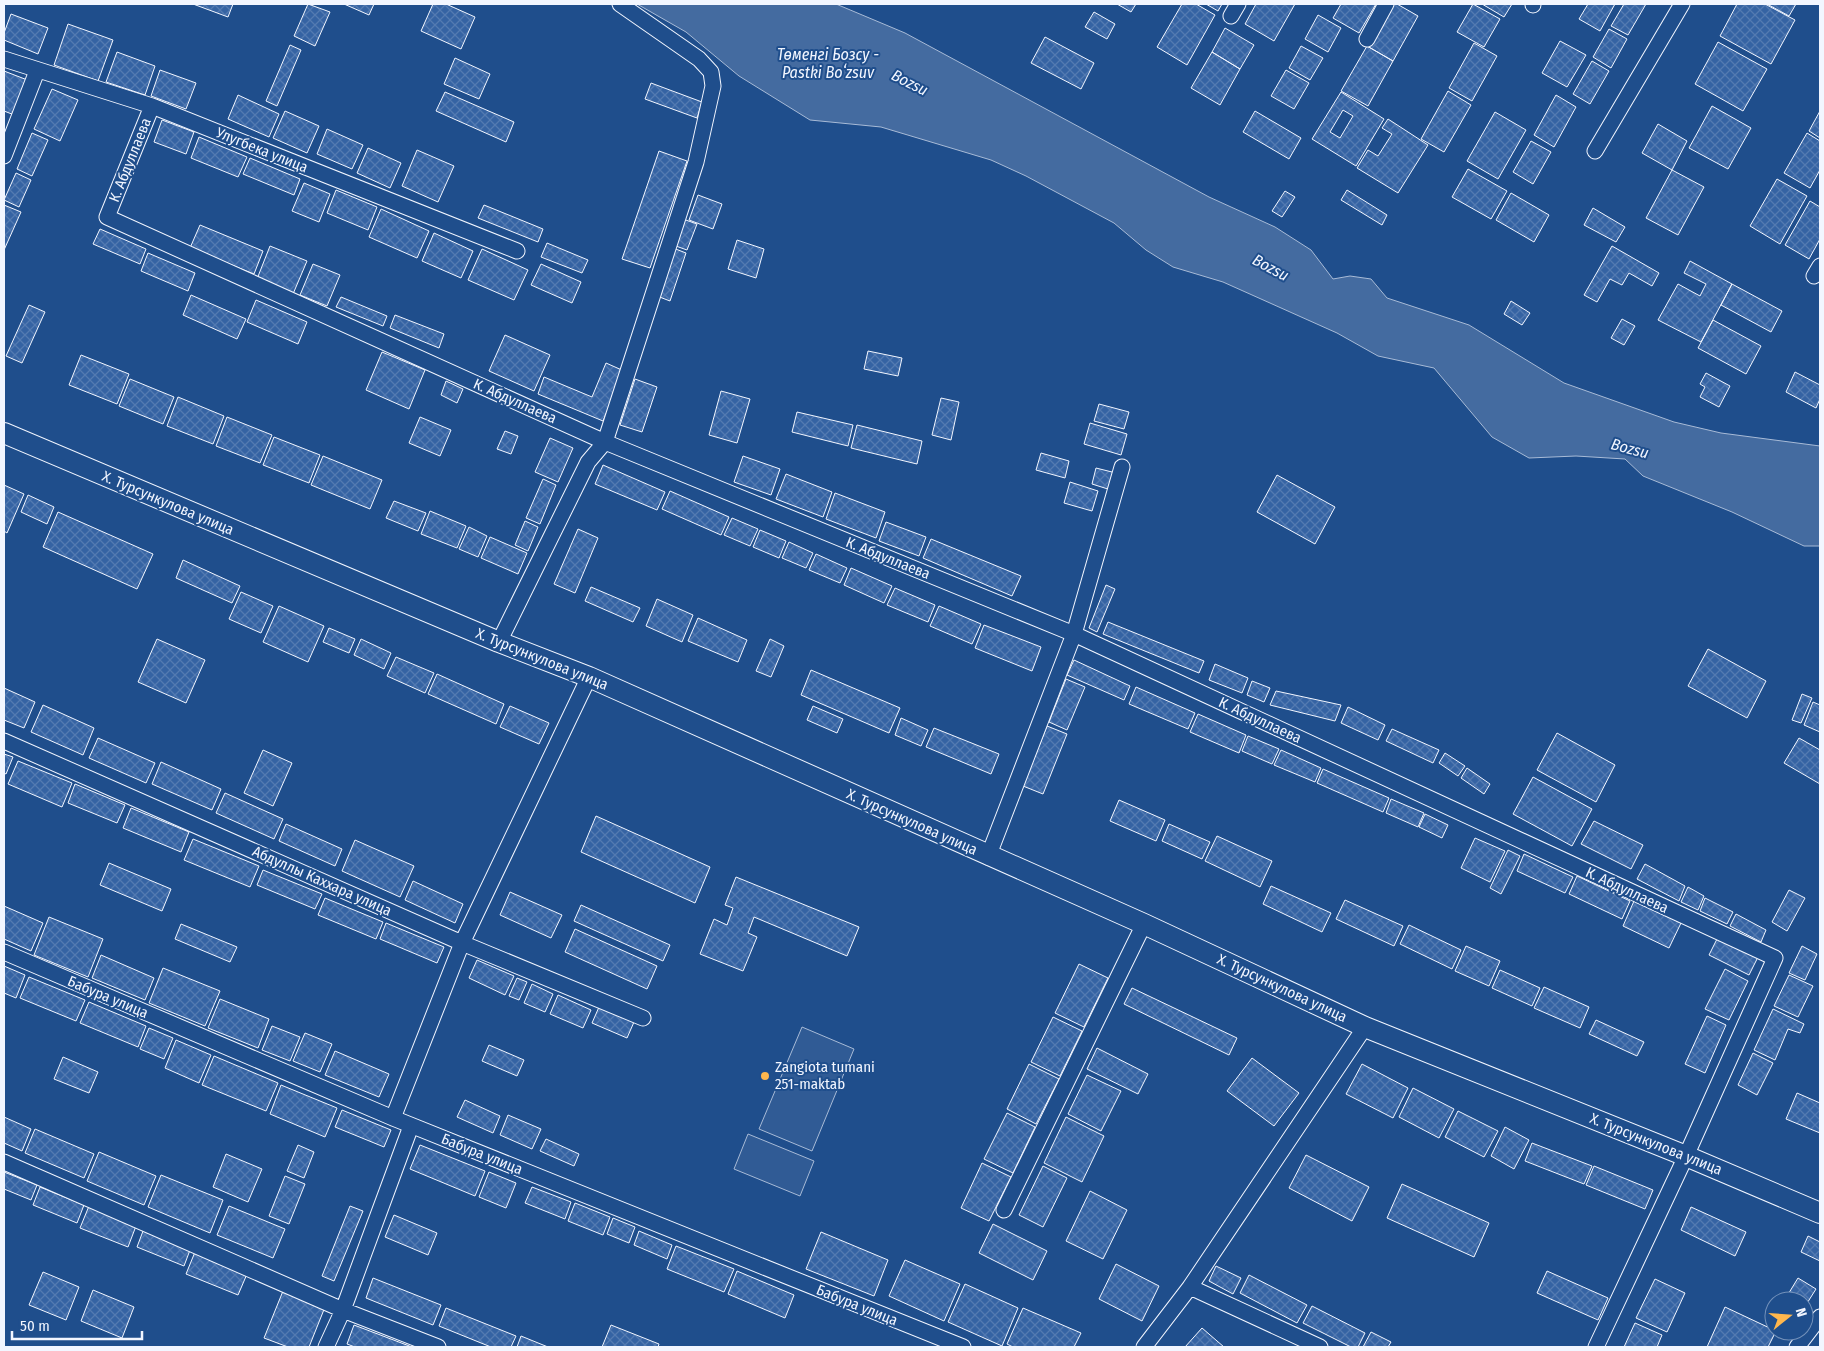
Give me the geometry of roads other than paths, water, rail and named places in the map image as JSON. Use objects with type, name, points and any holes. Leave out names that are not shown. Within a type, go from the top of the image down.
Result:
[{"type":"street","points":[[500,642],[588,462],[606,442],[696,162],[713,86],[711,72],[699,59],[620,4]]},
{"type":"street","points":[[1367,39],[1386,4]]},
{"type":"street","points":[[1595,151],[1682,4]]},
{"type":"street","name":"Улугбека улица","points":[[4,59],[152,106],[517,251]]},
{"type":"street","points":[[4,156],[37,70]]},
{"type":"street","name":"К. Абдуллаева","points":[[152,106],[107,217],[606,442],[1074,634],[1775,958],[1686,1156]]},
{"type":"street","name":"Х. Турсункулова улица","points":[[4,433],[500,642],[589,677],[1144,924],[1365,1026],[1686,1156],[1820,1213]]},
{"type":"street","points":[[988,856],[1074,634],[1122,468]]},
{"type":"street","points":[[393,1118],[462,943],[589,677]]},
{"type":"street","name":"Абдуллы Каххара улица","points":[[4,741],[462,943],[643,1018]]},
{"type":"street","points":[[1004,1210],[1144,924]]},
{"type":"street","name":"Бабура улица","points":[[4,952],[411,1126],[963,1347]]},
{"type":"street","points":[[1144,1347],[1190,1287],[1365,1026]]},
{"type":"street","points":[[326,1347],[343,1310],[411,1126]]},
{"type":"street","points":[[1596,1347],[1686,1156]]},
{"type":"street","points":[[4,1162],[343,1310],[438,1347]]},
{"type":"street","points":[[1190,1287],[1320,1347]]},
{"type":"street","points":[[1796,1347],[1820,1317]]},
{"type":"water","name":"Төменгі Бозсу - Pastki Boʻzsuv","points":[[637,4],[836,4],[905,33],[1209,197],[1275,227],[1311,250],[1333,279],[1350,276],[1371,279],[1387,298],[1469,325],[1564,383],[1674,422],[1721,433],[1820,446],[1820,546],[1804,546],[1732,512],[1643,476],[1625,459],[1576,456],[1529,458],[1492,437],[1434,368],[1378,356],[1337,333],[1223,282],[1173,267],[1146,250],[1114,223],[1026,176],[991,160],[881,127],[810,120],[739,76],[686,32]]},
{"type":"place","name":"Zangiota tumani 251-maktab","points":[[765,1076]]},
{"type":"water label","name":"Bozsu","points":[[910,82]]},
{"type":"water label","name":"Bozsu","points":[[1271,267]]},
{"type":"water label","name":"Bozsu","points":[[1630,448]]}]
